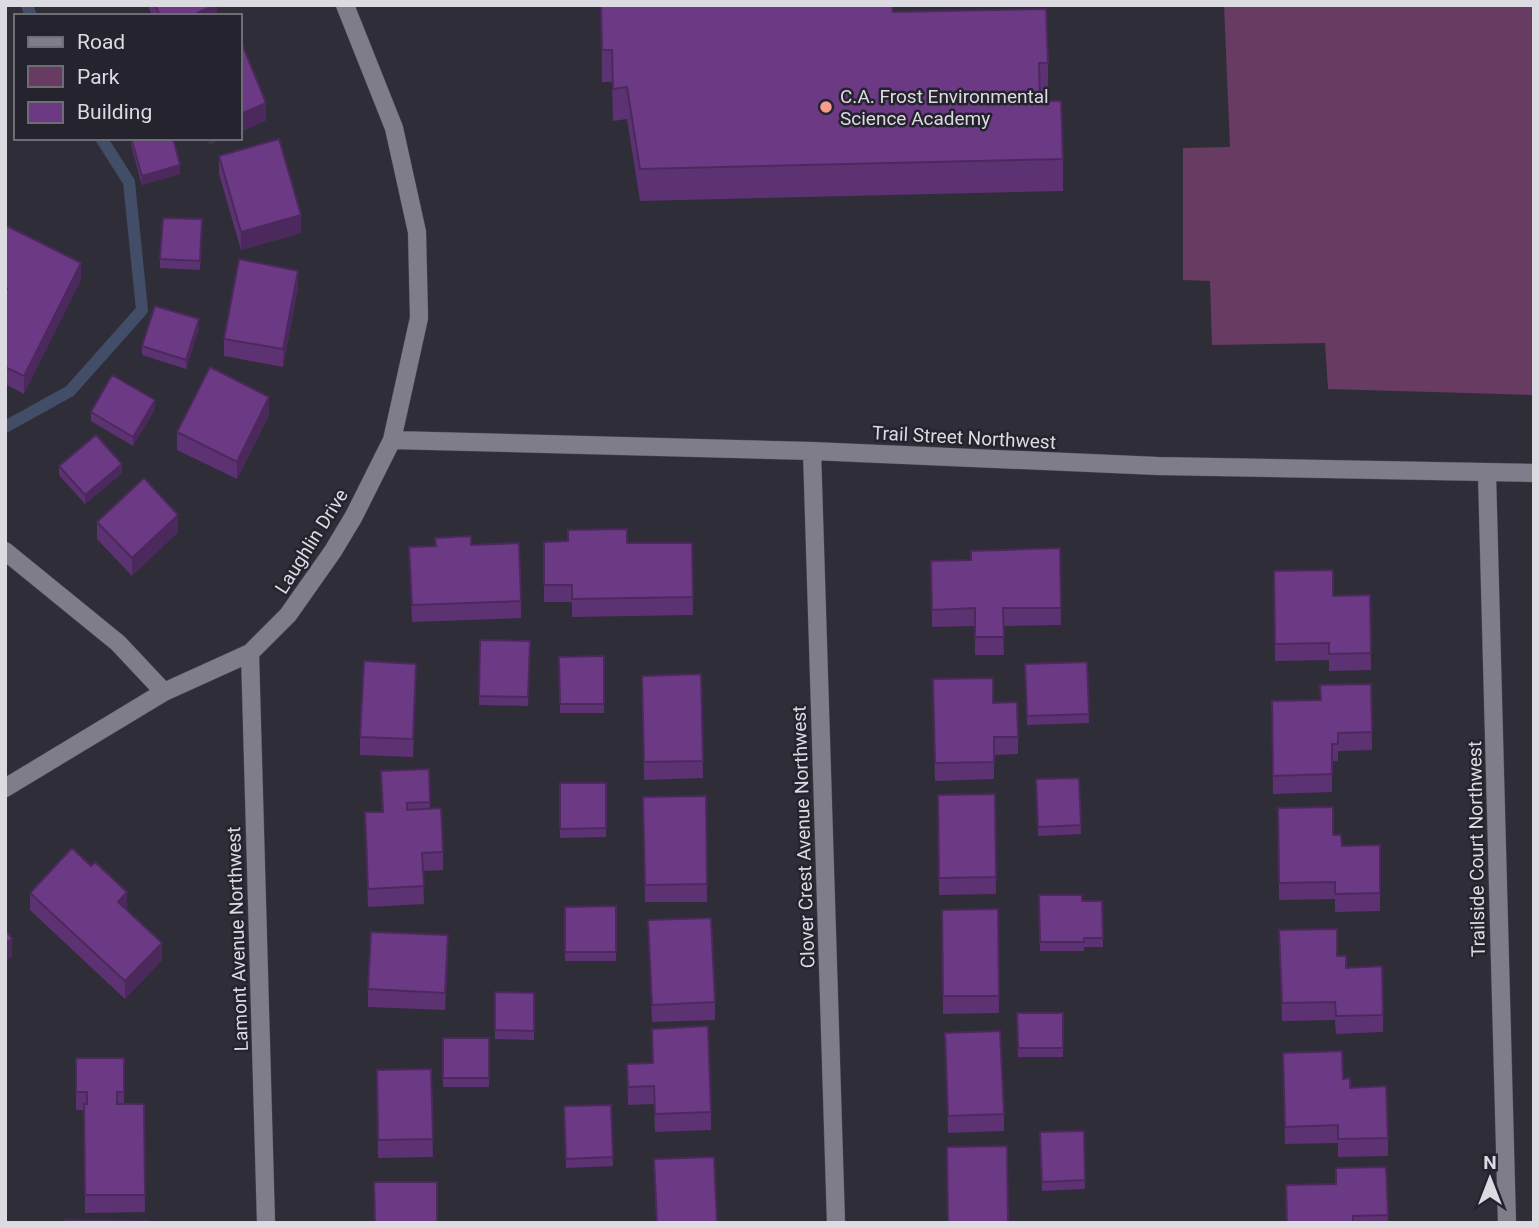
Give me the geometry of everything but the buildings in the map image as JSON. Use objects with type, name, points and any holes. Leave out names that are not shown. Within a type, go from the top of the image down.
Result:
[{"type":"street","name":"Laughlin Drive","points":[[250,653],[288,615],[354,516],[392,440],[419,318],[417,232],[394,128],[345,5]]},
{"type":"street","name":"Trail Street Northwest","points":[[392,440],[812,451],[1158,467],[1534,473]]},
{"type":"street","name":"Clover Crest Avenue Northwest","points":[[812,451],[836,1223]]},
{"type":"street","name":"Trailside Court Northwest","points":[[1487,474],[1507,1223]]},
{"type":"street","points":[[5,551],[118,643],[164,692]]},
{"type":"street","points":[[5,789],[164,692],[250,653]]},
{"type":"street","name":"Lamont Avenue Northwest","points":[[250,653],[266,1223]]},
{"type":"green space","points":[[1224,5],[1534,5],[1534,395],[1328,389],[1325,343],[1212,345],[1210,281],[1183,280],[1183,148],[1230,147]]},
{"type":"waterway","points":[[27,5],[30,14]]},
{"type":"waterway","points":[[5,427],[70,391],[142,310],[129,182],[102,140]]},
{"type":"place","name":"C.A. Frost Environmental Science Academy","points":[[826,107]]}]
